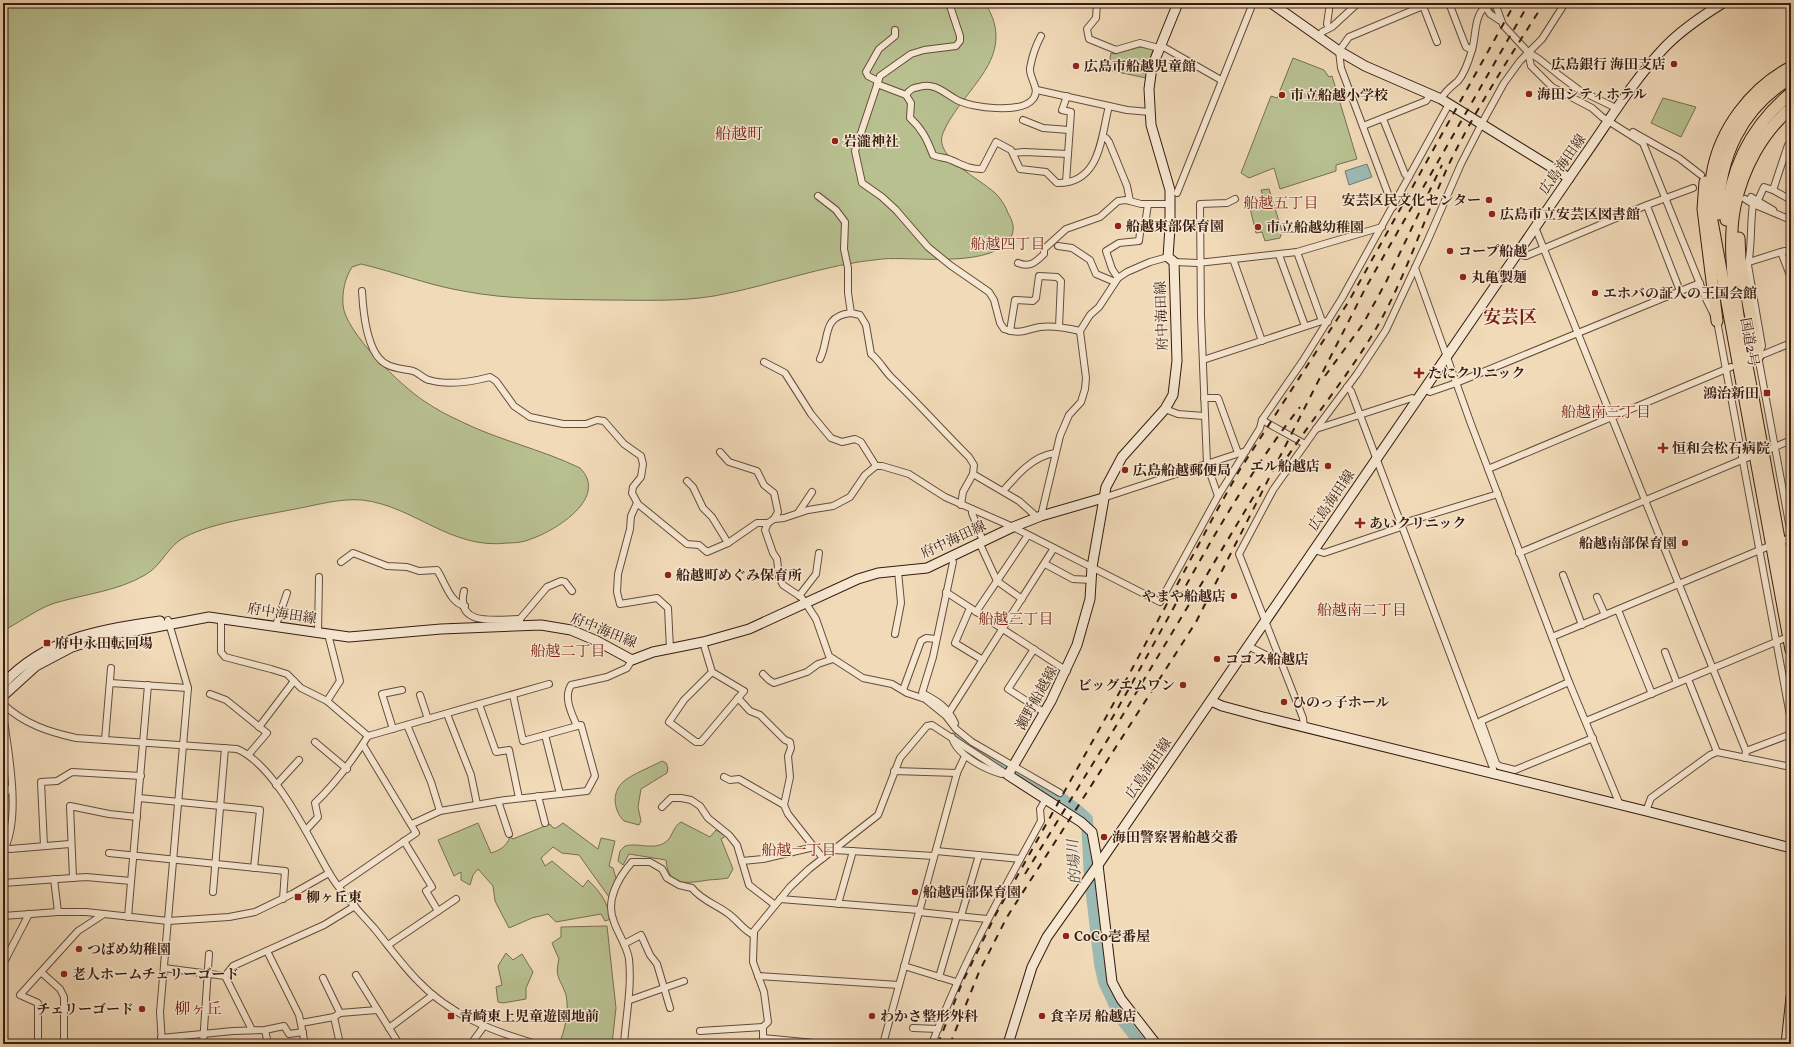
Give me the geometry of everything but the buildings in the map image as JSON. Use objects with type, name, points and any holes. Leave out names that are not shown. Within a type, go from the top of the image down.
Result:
[{"type":"highway","points":[[1719,163],[1722,140],[1742,108],[1762,87],[1779,73],[1791,67]]},
{"type":"highway","points":[[1718,320],[1703,209],[1704,192],[1710,175],[1743,124],[1757,107],[1782,84],[1791,78]]},
{"type":"highway","points":[[1739,175],[1746,144],[1756,129],[1779,103],[1791,93]]},
{"type":"highway","points":[[1739,175],[1747,168],[1765,136],[1791,108]]},
{"type":"highway","name":"国道2号","points":[[1710,175],[1718,252],[1791,650]]},
{"type":"highway","name":"国道2号","points":[[1739,175],[1742,193],[1727,203],[1726,248],[1729,276],[1752,357],[1791,604]]},
{"type":"main road","name":"府中海田線","points":[[3,684],[7,675],[45,652],[75,638],[107,629],[168,622],[185,622],[209,617],[276,625],[349,637],[520,622],[571,630],[597,641],[632,660],[749,629],[802,599],[878,573],[927,568],[1013,527],[1039,517],[1103,498],[1106,487],[1122,457],[1165,410],[1175,385],[1177,361],[1171,260],[1170,190],[1151,125],[1149,89],[1152,67],[1178,3]]},
{"type":"main road","points":[[1271,3],[1339,51],[1365,66],[1445,101],[1569,178]]},
{"type":"main road","name":"広島海田線","points":[[1008,1044],[1032,967],[1047,937],[1085,884],[1569,178],[1665,48],[1691,25],[1722,3]]},
{"type":"main road","name":"瀬野船越線","points":[[1011,770],[1045,713],[1067,671],[1084,626],[1090,599],[1092,567],[1103,498]]},
{"type":"main road","name":"府中海田線","points":[[3,696],[30,671],[50,657],[68,648],[96,639],[168,622]]},
{"type":"main road","points":[[1211,700],[1222,706],[1304,727],[1495,769],[1620,805],[1646,810],[1785,845],[1791,848]]},
{"type":"main road","points":[[1011,770],[1046,799],[1089,828],[1094,836],[1096,868],[1112,982],[1121,999],[1156,1044]]},
{"type":"main road","points":[[1786,1044],[1791,997]]},
{"type":"street","points":[[949,3],[960,36],[960,41],[956,46],[911,54],[884,72],[878,82],[855,151],[862,183],[882,197],[896,210],[928,247],[950,265],[989,292],[994,300],[1000,323],[1004,329],[1019,333],[1040,327],[1059,327],[1080,331]]},
{"type":"street","points":[[1097,3],[1096,18],[1087,29],[1089,39],[1116,50],[1140,43],[1159,47],[1221,80]]},
{"type":"street","points":[[1177,193],[1253,3]]},
{"type":"street","points":[[1329,27],[1327,24],[1330,3]]},
{"type":"street","points":[[1319,37],[1358,3]]},
{"type":"street","points":[[1393,207],[1341,68],[1339,51],[1349,37],[1430,3]]},
{"type":"street","points":[[1449,3],[1466,47],[1472,50]]},
{"type":"street","points":[[1495,3],[1498,9],[1499,20]]},
{"type":"street","points":[[1304,727],[1303,718],[1239,554],[1274,490],[1386,330],[1415,268],[1460,164],[1482,123],[1504,83],[1528,52],[1542,39],[1565,3]]},
{"type":"street","points":[[774,519],[784,518],[808,510],[833,506],[850,498],[865,475],[876,466],[882,466],[909,474],[945,497],[1028,534],[1160,602],[1218,496],[1246,451],[1262,420],[1325,322],[1393,207],[1445,101],[1444,92],[1462,75],[1472,50],[1478,15],[1484,5],[1490,14],[1499,20],[1528,52],[1539,58],[1559,76],[1580,90],[1614,117],[1643,143],[1714,317],[1718,320],[1729,368],[1746,458],[1760,551],[1780,640],[1791,721]]},
{"type":"street","points":[[1423,6],[1437,42]]},
{"type":"street","points":[[895,30],[895,36],[880,49],[866,72],[868,76],[878,82],[906,95],[911,104],[910,118],[923,131],[928,139],[933,155],[937,158],[952,160],[960,166],[982,170],[996,142],[1014,153],[1020,169],[1042,170],[1050,174],[1057,183],[1066,182],[1084,174],[1091,167],[1104,138],[1109,106]]},
{"type":"street","points":[[906,95],[912,88],[930,85],[963,102],[990,109],[1004,107],[1014,109],[1034,99],[1037,90],[1030,69],[1037,42],[1041,36]]},
{"type":"street","points":[[1528,52],[1531,66],[1552,86],[1592,108],[1614,117],[1624,126],[1710,175]]},
{"type":"street","points":[[1037,90],[1109,106],[1150,112]]},
{"type":"street","points":[[1363,126],[1426,101],[1431,94]]},
{"type":"street","points":[[1066,182],[1071,112],[1062,110],[1067,96]]},
{"type":"street","points":[[1383,119],[1405,174],[1409,177]]},
{"type":"street","points":[[1023,120],[1042,128],[1069,130]]},
{"type":"street","points":[[1104,138],[1106,138],[1109,142],[1127,186],[1130,201]]},
{"type":"street","points":[[1773,190],[1788,144],[1791,145]]},
{"type":"street","points":[[1014,153],[1068,154]]},
{"type":"street","points":[[1759,200],[1764,187],[1773,190],[1791,200]]},
{"type":"street","points":[[1517,254],[1526,256],[1693,188]]},
{"type":"street","points":[[1742,193],[1759,200],[1776,214]]},
{"type":"street","points":[[1742,193],[1753,204],[1791,220]]},
{"type":"street","points":[[818,196],[836,210],[845,222],[844,249],[848,268],[848,293],[851,313]]},
{"type":"street","points":[[1218,496],[1207,464],[1204,416],[1200,204],[1227,203],[1235,199]]},
{"type":"street","points":[[1018,264],[1026,266],[1033,264],[1044,254],[1044,249],[1066,229],[1100,217],[1118,201],[1148,204],[1171,204]]},
{"type":"street","points":[[1146,225],[1148,204]]},
{"type":"street","points":[[1752,357],[1762,346],[1749,262],[1750,225],[1753,204]]},
{"type":"street","points":[[1647,206],[1680,291]]},
{"type":"street","points":[[1117,280],[1106,251],[1119,243],[1139,241],[1141,225],[1170,228]]},
{"type":"street","points":[[973,474],[1003,491],[1039,517],[1055,453],[1065,422],[1081,402],[1085,389],[1086,378],[1080,331],[1090,315],[1098,307],[1117,280],[1127,272],[1150,262],[1171,260],[1201,262],[1233,260],[1298,252],[1382,227]]},
{"type":"street","points":[[1535,227],[1579,332],[1746,755]]},
{"type":"street","points":[[1058,246],[1072,248],[1090,260],[1096,274],[1117,280]]},
{"type":"street","points":[[1749,262],[1781,252],[1791,251]]},
{"type":"street","points":[[1298,252],[1325,322]]},
{"type":"street","points":[[1781,252],[1791,278]]},
{"type":"street","points":[[1279,255],[1305,326]]},
{"type":"street","points":[[1233,260],[1262,341]]},
{"type":"street","points":[[1415,268],[1446,357],[1519,553],[1569,682],[1620,805]]},
{"type":"street","points":[[1010,331],[1015,300],[1033,301],[1036,298],[1039,276],[1057,277],[1061,281],[1059,327]]},
{"type":"street","points":[[1425,389],[1430,392],[1456,383],[1700,283]]},
{"type":"street","points":[[362,291],[367,332],[378,356],[386,364],[415,372],[429,380],[451,383],[472,382],[490,377],[496,381],[514,406],[530,417],[563,424],[586,424],[597,420],[604,421],[624,444],[641,456],[644,464],[641,477],[633,487],[632,493],[637,503],[687,544],[699,546],[707,552],[728,543],[757,523],[768,523]]},
{"type":"street","points":[[820,359],[828,326],[838,316],[851,313],[863,318],[866,325],[871,354],[921,408],[970,457],[974,465],[973,474],[963,492],[961,504]]},
{"type":"street","points":[[1202,360],[1305,326],[1325,322]]},
{"type":"street","points":[[1752,357],[1791,343]]},
{"type":"street","points":[[1752,357],[1775,446],[1791,534]]},
{"type":"street","points":[[764,362],[785,373],[811,414],[830,438],[842,442],[855,439],[864,446],[876,466]]},
{"type":"street","points":[[1488,469],[1729,368]]},
{"type":"street","points":[[1347,387],[1351,391],[1495,769]]},
{"type":"street","points":[[1204,398],[1218,398],[1238,453]]},
{"type":"street","points":[[1316,429],[1412,398],[1416,401]]},
{"type":"street","points":[[1165,410],[1178,414],[1204,416]]},
{"type":"street","points":[[1262,420],[1305,444]]},
{"type":"street","points":[[1768,450],[1791,440]]},
{"type":"street","points":[[1103,498],[1246,451]]},
{"type":"street","points":[[720,452],[729,462],[757,471],[764,485],[774,493],[778,512],[774,519],[768,523],[765,530],[773,553],[777,558],[779,577],[783,585],[802,599],[816,619],[829,656],[863,678],[892,684],[925,699],[937,707],[956,729],[1011,770]]},
{"type":"street","points":[[1003,491],[1031,463],[1039,458],[1055,453]]},
{"type":"street","points":[[1519,553],[1746,458]]},
{"type":"street","points":[[687,481],[693,487],[703,508],[712,517],[728,543]]},
{"type":"street","points":[[798,513],[812,492]]},
{"type":"street","points":[[1314,550],[1324,553],[1401,525],[1498,494]]},
{"type":"street","points":[[637,503],[631,516],[630,529],[618,574],[617,592],[620,604],[657,598],[668,608],[670,649]]},
{"type":"street","points":[[972,509],[972,514],[981,541],[997,581],[1022,599]]},
{"type":"street","points":[[976,612],[1028,534]]},
{"type":"street","points":[[1552,637],[1767,547]]},
{"type":"street","points":[[950,711],[1054,548]]},
{"type":"street","points":[[341,562],[354,553],[387,566],[407,567],[419,571],[432,569],[437,570],[444,579],[454,601],[465,606]]},
{"type":"street","points":[[802,599],[816,574],[819,553]]},
{"type":"street","points":[[951,557],[953,562],[933,657],[922,693],[932,698],[950,711],[956,729],[952,737],[953,742],[965,756],[1001,774],[1011,770]]},
{"type":"street","points":[[1045,564],[1073,579],[1091,580]]},
{"type":"street","points":[[895,634],[901,603],[898,571]]},
{"type":"street","points":[[1563,575],[1582,625]]},
{"type":"street","points":[[318,633],[319,577]]},
{"type":"street","points":[[464,591],[463,597],[466,612],[470,616],[479,620],[520,622],[547,587],[561,580],[565,582],[572,591]]},
{"type":"street","points":[[946,592],[1067,671]]},
{"type":"street","points":[[276,625],[287,593]]},
{"type":"street","points":[[1598,596],[1605,615]]},
{"type":"street","points":[[970,608],[955,642],[983,660]]},
{"type":"street","points":[[1618,610],[1652,694]]},
{"type":"street","points":[[221,619],[221,652],[225,657],[287,674],[301,688],[327,701],[368,736]]},
{"type":"street","points":[[168,622],[188,688],[160,1012],[161,1041],[202,1034],[265,1030],[284,1026],[289,1034],[303,1032]]},
{"type":"street","points":[[327,701],[340,681],[328,634]]},
{"type":"street","points":[[903,690],[922,641],[926,638],[936,639]]},
{"type":"street","points":[[1586,722],[1780,640]]},
{"type":"street","points":[[703,642],[712,672],[744,691],[701,742],[696,742],[669,722],[684,700],[712,672]]},
{"type":"street","points":[[1248,646],[1282,663]]},
{"type":"street","points":[[1034,649],[1008,689],[1045,713]]},
{"type":"street","points":[[1665,652],[1677,683]]},
{"type":"street","points":[[764,674],[774,683],[807,672],[818,664],[833,659]]},
{"type":"street","points":[[577,726],[568,706],[569,689],[572,685],[607,677],[626,668],[632,660]]},
{"type":"street","points":[[105,740],[111,668]]},
{"type":"street","points":[[1688,679],[1717,752]]},
{"type":"street","points":[[259,727],[294,681]]},
{"type":"street","points":[[1495,769],[1496,763],[1481,721],[1569,682]]},
{"type":"street","points":[[110,683],[188,688]]},
{"type":"street","points":[[306,830],[318,817],[315,803],[332,787],[368,736],[549,684]]},
{"type":"street","points":[[128,917],[148,685]]},
{"type":"street","points":[[393,729],[382,694],[402,690]]},
{"type":"street","points":[[210,694],[226,700],[267,733],[249,754]]},
{"type":"street","points":[[420,695],[428,719]]},
{"type":"street","points":[[412,824],[440,811],[477,804],[587,791],[595,776],[581,725],[523,741],[513,695]]},
{"type":"street","points":[[738,698],[750,711],[760,715],[785,740],[790,742],[791,748],[788,756],[790,777],[784,805]]},
{"type":"street","points":[[479,704],[496,752],[509,750],[519,798]]},
{"type":"street","points":[[4,850],[12,833],[12,773],[3,714],[4,705],[34,726],[51,733],[76,738],[237,749],[249,754],[276,785],[306,830],[329,873],[418,982],[442,1003],[484,1026],[537,1044]]},
{"type":"street","points":[[447,714],[471,775],[477,804]]},
{"type":"street","points":[[407,725],[432,782],[440,811]]},
{"type":"street","points":[[700,1031],[763,1027],[768,1022],[764,992],[753,962],[754,935],[760,922],[794,883],[878,815],[900,758],[927,726],[932,725],[948,737],[952,737],[1011,770],[1060,793]]},
{"type":"street","points":[[1746,755],[1791,734]]},
{"type":"street","points":[[545,735],[560,794]]},
{"type":"street","points":[[1495,769],[1515,770],[1593,738]]},
{"type":"street","points":[[315,742],[346,769]]},
{"type":"street","points":[[339,886],[416,833],[412,824],[363,745]]},
{"type":"street","points":[[213,892],[225,748]]},
{"type":"street","points":[[1646,810],[1651,798],[1710,754],[1717,752],[1746,755],[1791,767]]},
{"type":"street","points":[[883,1044],[957,773],[965,756]]},
{"type":"street","points":[[276,785],[299,760]]},
{"type":"street","points":[[894,771],[957,773]]},
{"type":"street","points":[[44,846],[41,782],[57,781],[72,772],[140,776]]},
{"type":"street","points":[[724,777],[730,780],[739,779],[784,805],[788,814],[823,858]]},
{"type":"street","points":[[3,797],[8,790],[12,788]]},
{"type":"street","points":[[538,796],[545,823]]},
{"type":"street","points":[[139,798],[260,810],[254,868]]},
{"type":"street","points":[[662,807],[671,798],[691,800],[700,806],[708,818],[729,835],[737,845],[750,885],[775,905]]},
{"type":"street","points":[[932,1044],[956,982],[987,919],[1041,821],[1040,809],[1046,799]]},
{"type":"street","points":[[498,801],[510,834]]},
{"type":"street","points":[[72,878],[70,806],[109,814],[137,817]]},
{"type":"street","points":[[404,841],[432,887],[426,891],[438,911]]},
{"type":"street","points":[[4,850],[70,844]]},
{"type":"street","points":[[742,861],[763,859],[814,847]]},
{"type":"street","points":[[834,850],[979,855],[1020,859]]},
{"type":"street","points":[[838,904],[853,851]]},
{"type":"street","points":[[108,853],[285,871],[283,899]]},
{"type":"street","points":[[939,977],[979,855]]},
{"type":"street","points":[[624,1044],[630,1000],[628,957],[624,944],[613,921],[610,903],[622,872],[632,862],[650,862],[662,869],[667,878],[679,885],[692,888],[697,894],[730,914],[749,933],[754,935]]},
{"type":"street","points":[[3,916],[58,912],[104,914],[168,921],[229,918],[255,912],[283,899],[329,873]]},
{"type":"street","points":[[3,883],[86,877],[132,881]]},
{"type":"street","points":[[54,879],[58,912]]},
{"type":"street","points":[[388,945],[456,899]]},
{"type":"street","points":[[780,899],[919,911],[987,919]]},
{"type":"street","points":[[226,976],[233,966],[324,925],[355,906]]},
{"type":"street","points":[[3,964],[29,914]]},
{"type":"street","points":[[38,1041],[38,1003],[20,996],[78,931],[104,914]]},
{"type":"street","points":[[624,944],[641,935],[650,955],[657,964],[670,1008]]},
{"type":"street","points":[[267,951],[299,1015],[306,1044]]},
{"type":"street","points":[[203,1044],[202,1034],[209,954]]},
{"type":"street","points":[[904,966],[956,982]]},
{"type":"street","points":[[164,968],[226,976]]},
{"type":"street","points":[[41,972],[60,989],[64,997],[64,1044]]},
{"type":"street","points":[[226,976],[252,1030]]},
{"type":"street","points":[[356,976],[399,1044]]},
{"type":"street","points":[[758,976],[899,984]]},
{"type":"street","points":[[323,978],[340,1013]]},
{"type":"street","points":[[630,1000],[684,981]]},
{"type":"street","points":[[389,1028],[433,995]]},
{"type":"street","points":[[300,1023],[334,1017],[340,1013],[377,1010]]},
{"type":"street","points":[[334,1017],[340,1044]]},
{"type":"street","points":[[471,1044],[484,1026]]},
{"type":"street","points":[[763,1027],[763,1041],[826,1044]]},
{"type":"street","points":[[914,1028],[938,1029]]},
{"type":"street","points":[[265,1030],[268,1044]]},
{"type":"green space","points":[[3,3],[985,3],[994,23],[996,40],[992,56],[984,72],[952,117],[943,133],[942,142],[945,151],[952,160],[998,196],[1011,218],[1013,232],[1003,246],[990,253],[972,257],[953,259],[882,259],[840,265],[735,292],[700,298],[673,300],[516,298],[480,294],[450,288],[361,264],[352,267],[344,285],[343,305],[346,316],[353,329],[376,358],[414,394],[428,404],[473,427],[550,455],[580,468],[587,479],[588,490],[584,501],[576,511],[566,520],[542,535],[526,541],[511,543],[487,543],[468,540],[450,534],[399,510],[362,500],[335,501],[248,518],[217,525],[190,534],[175,544],[155,568],[145,575],[113,589],[49,605],[8,628],[3,622]]},
{"type":"green space","points":[[1140,47],[1153,49],[1146,78],[1108,70],[1111,53],[1115,54]]},
{"type":"green space","points":[[1293,58],[1324,70],[1329,77],[1332,76],[1357,159],[1336,165],[1336,171],[1280,189],[1274,168],[1249,178],[1241,173],[1271,96],[1277,98]]},
{"type":"green space","points":[[1663,98],[1696,107],[1681,137],[1651,123]]},
{"type":"green space","points":[[1269,189],[1282,231],[1280,238],[1265,241],[1262,232],[1256,233],[1249,204],[1264,199],[1261,190]]},
{"type":"green space","points":[[662,761],[666,763],[668,768],[667,773],[641,789],[638,807],[641,821],[639,825],[624,821],[618,812],[615,802],[615,797],[619,786],[631,776]]},
{"type":"green space","points":[[681,822],[710,837],[716,830],[726,836],[721,839],[733,869],[728,878],[682,882],[677,881],[670,874],[667,868],[666,860],[629,854],[623,865],[618,861],[620,851],[625,846],[653,846],[663,844],[668,840]]},
{"type":"green space","points":[[478,823],[491,853],[502,848],[510,837],[513,839],[550,824],[553,828],[556,828],[563,823],[598,849],[601,838],[615,841],[609,866],[613,868],[616,878],[618,879],[609,897],[579,855],[562,853],[553,847],[541,858],[545,866],[552,861],[583,887],[588,880],[603,898],[611,919],[605,921],[601,914],[556,922],[548,914],[532,918],[509,928],[495,901],[493,886],[478,869],[473,875],[470,885],[461,880],[461,872],[454,876],[438,840]]},
{"type":"green space","points":[[607,926],[616,1008],[612,1044],[564,1044],[561,1039],[566,1017],[567,1001],[557,970],[559,959],[552,943],[561,937],[561,927]]},
{"type":"green space","points":[[506,953],[513,960],[522,954],[533,972],[526,988],[526,999],[503,1003],[498,1002],[496,987],[502,985],[498,966]]},
{"type":"water","points":[[1367,164],[1372,177],[1349,185],[1345,171]]},
{"type":"waterway","points":[[1488,3],[1494,13]]},
{"type":"waterway","name":"的場川","points":[[958,735],[990,756],[1057,795],[1087,819],[1090,878],[1100,964],[1104,982],[1121,1018],[1141,1044]]},
{"type":"railway","points":[[938,1044],[962,983],[996,914],[1110,710],[1215,514],[1239,471],[1349,301],[1515,3]]},
{"type":"railway","points":[[950,1044],[979,972],[1007,917],[1196,622],[1366,287],[1529,3]]},
{"type":"railway","points":[[1280,468],[1371,338],[1401,280],[1441,181],[1460,142],[1495,81],[1544,3]]},
{"type":"railway","points":[[1325,376],[1363,324],[1386,282],[1442,165]]},
{"type":"railway","points":[[1111,720],[1223,521],[1247,482],[1300,407]]},
{"type":"railway","points":[[1025,874],[1124,713],[1260,486]]},
{"type":"place","name":"広島銀行 海田支店","points":[[1674,64]]},
{"type":"place","name":"広島市船越児童館","points":[[1076,66]]},
{"type":"place","name":"海田シティホテル","points":[[1529,94]]},
{"type":"place","name":"市立船越小学校","points":[[1282,95]]},
{"type":"place","name":"岩瀧神社","points":[[835,141]]},
{"type":"place","name":"安芸区民文化センター","points":[[1489,200]]},
{"type":"place","name":"広島市立安芸区図書館","points":[[1492,214]]},
{"type":"place","name":"船越東部保育園","points":[[1118,226]]},
{"type":"place","name":"市立船越幼稚園","points":[[1258,227]]},
{"type":"place","name":"コープ船越","points":[[1450,251]]},
{"type":"place","name":"丸亀製麺","points":[[1463,277]]},
{"type":"place","name":"エホバの証人の王国会館","points":[[1595,293]]},
{"type":"place","name":"たにクリニック","points":[[1419,373]]},
{"type":"place","name":"鴻治新田","points":[[1767,393]]},
{"type":"place","name":"恒和会松石病院","points":[[1663,448]]},
{"type":"place","name":"エル船越店","points":[[1328,466]]},
{"type":"place","name":"広島船越郵便局","points":[[1125,470]]},
{"type":"place","name":"あいクリニック","points":[[1360,523]]},
{"type":"place","name":"船越南部保育園","points":[[1685,543]]},
{"type":"place","name":"船越町めぐみ保育所","points":[[668,575]]},
{"type":"place","name":"やまや船越店","points":[[1234,596]]},
{"type":"place","name":"府中永田転回場","points":[[47,643]]},
{"type":"place","name":"ココス船越店","points":[[1217,659]]},
{"type":"place","name":"ビッグエムワン","points":[[1183,685]]},
{"type":"place","name":"ひのっ子ホール","points":[[1284,702]]},
{"type":"place","name":"海田警察署船越交番","points":[[1104,837]]},
{"type":"place","name":"船越西部保育園","points":[[915,892]]},
{"type":"place","name":"柳ヶ丘東","points":[[298,897]]},
{"type":"place","name":"CoCo壱番屋","points":[[1066,936]]},
{"type":"place","name":"つばめ幼稚園","points":[[79,949]]},
{"type":"place","name":"老人ホームチェリーゴード","points":[[64,974]]},
{"type":"place","name":"チェリーゴード","points":[[142,1009]]},
{"type":"place","name":"青崎東上児童遊園地前","points":[[451,1016]]},
{"type":"place","name":"わかさ整形外科","points":[[872,1016]]},
{"type":"place","name":"食辛房 船越店","points":[[1042,1016]]},
{"type":"district","name":"船越町","points":[[739,133]]},
{"type":"district","name":"船越五丁目","points":[[1281,203]]},
{"type":"district","name":"船越四丁目","points":[[1008,244]]},
{"type":"district","name":"安芸区","points":[[1510,317]]},
{"type":"district","name":"船越南三丁目","points":[[1606,412]]},
{"type":"district","name":"船越南二丁目","points":[[1362,610]]},
{"type":"district","name":"船越三丁目","points":[[1016,619]]},
{"type":"district","name":"船越二丁目","points":[[568,651]]},
{"type":"district","name":"船越一丁目","points":[[799,850]]},
{"type":"district","name":"柳ヶ丘","points":[[198,1008]]}]
